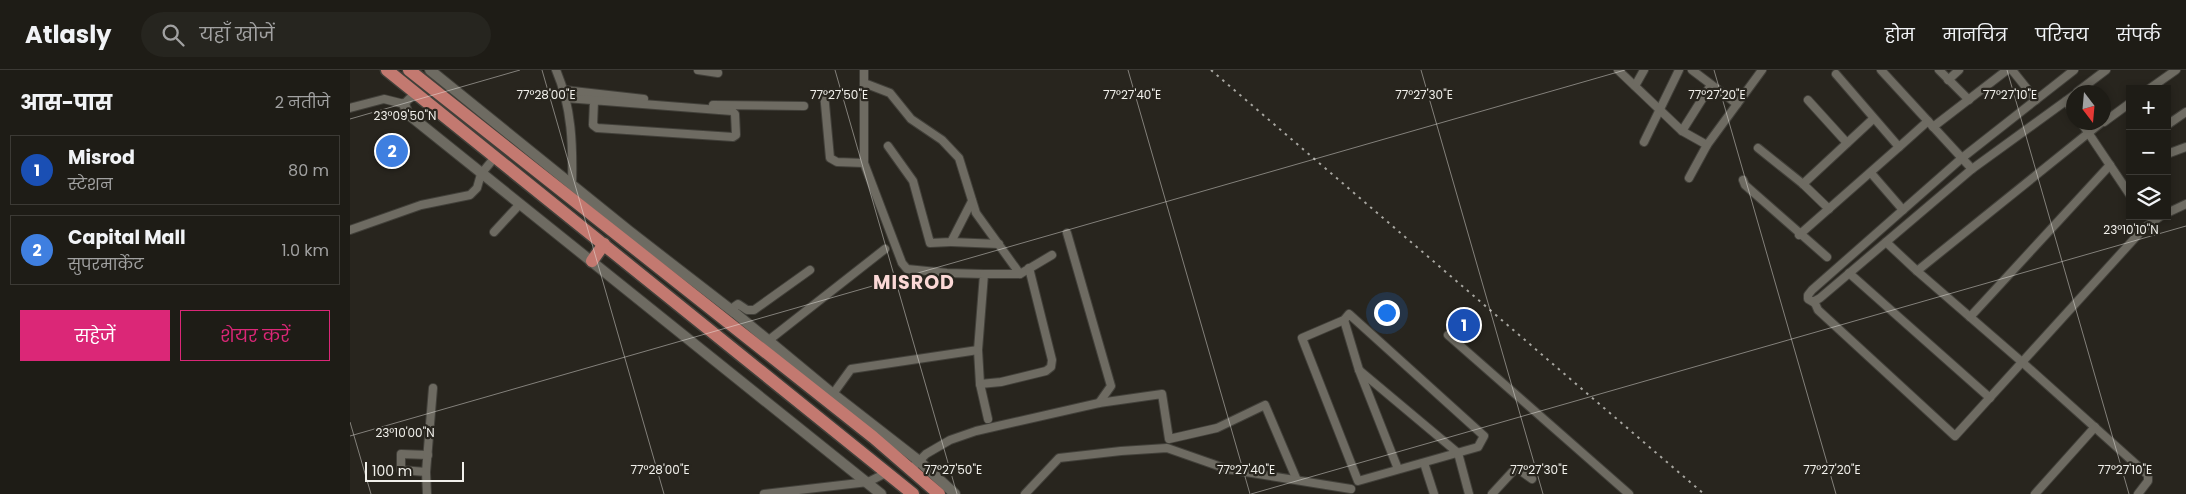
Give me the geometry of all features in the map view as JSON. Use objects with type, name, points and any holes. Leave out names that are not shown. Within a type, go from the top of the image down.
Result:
[{"type":"main road","points":[[387,70],[913,494]]},
{"type":"main road","points":[[411,71],[738,323],[915,465],[939,494]]},
{"type":"main road","points":[[592,261],[604,244]]},
{"type":"street","points":[[430,70],[572,186],[731,310],[738,323],[769,340],[830,398],[851,369],[978,350]]},
{"type":"street","points":[[556,70],[565,94],[573,146],[572,186]]},
{"type":"street","points":[[698,70],[718,73]]},
{"type":"street","points":[[864,70],[864,162],[902,263],[907,269],[947,273],[1020,274],[1052,255]]},
{"type":"street","points":[[1618,70],[1682,131],[1707,145]]},
{"type":"street","points":[[1635,86],[1644,70]]},
{"type":"street","points":[[1644,142],[1679,70]]},
{"type":"street","points":[[1692,70],[1737,104]]},
{"type":"street","points":[[1881,70],[1972,169]]},
{"type":"street","points":[[1939,70],[1969,100]]},
{"type":"street","points":[[1948,80],[1960,70]]},
{"type":"street","points":[[1799,235],[1899,147],[1969,100],[2007,70]]},
{"type":"street","points":[[2012,70],[2036,100]]},
{"type":"street","points":[[2074,70],[1962,158],[1812,290],[1808,295],[1808,299],[1814,301],[1818,310],[1955,436],[2149,224],[2155,220]]},
{"type":"street","points":[[2086,85],[2106,70]]},
{"type":"street","points":[[2155,85],[2176,70]]},
{"type":"street","points":[[1690,178],[1707,145],[1759,71]]},
{"type":"street","points":[[1836,74],[1899,147]]},
{"type":"street","points":[[864,83],[890,93],[911,119],[942,140],[958,158],[976,213],[1020,274]]},
{"type":"street","points":[[1682,131],[1711,85]]},
{"type":"street","points":[[404,104],[416,93]]},
{"type":"street","points":[[824,93],[830,158],[838,162],[864,162]]},
{"type":"street","points":[[565,94],[594,100],[732,111],[736,135],[733,137],[596,128],[593,125],[594,100]]},
{"type":"street","points":[[565,94],[709,105],[804,106]]},
{"type":"street","points":[[350,108],[384,99],[404,104]]},
{"type":"street","points":[[1808,100],[1847,143]]},
{"type":"street","points":[[1814,301],[1972,169],[2066,100]]},
{"type":"street","points":[[404,104],[408,114],[519,205],[592,261],[881,494]]},
{"type":"street","points":[[2111,116],[2126,106]]},
{"type":"street","points":[[2171,122],[2186,112]]},
{"type":"street","points":[[1802,184],[1873,119]]},
{"type":"street","points":[[2086,130],[2126,189]]},
{"type":"street","points":[[1916,272],[2092,130]]},
{"type":"street","points":[[888,146],[913,181],[930,243],[999,244]]},
{"type":"street","points":[[2171,153],[2186,147]]},
{"type":"street","points":[[1758,148],[1829,209]]},
{"type":"street","points":[[350,230],[421,205],[470,195],[477,188],[482,174],[495,158]]},
{"type":"street","points":[[1970,317],[2110,165]]},
{"type":"street","points":[[1871,173],[1903,210]]},
{"type":"street","points":[[1743,180],[1799,235],[1827,258]]},
{"type":"street","points":[[951,242],[972,201]]},
{"type":"street","points":[[2171,211],[2186,204]]},
{"type":"street","points":[[494,232],[519,205]]},
{"type":"street","points":[[2146,220],[2149,224]]},
{"type":"street","points":[[1067,233],[1111,386],[1099,403]]},
{"type":"street","points":[[1886,242],[1916,272],[2022,362],[2148,475],[2148,481],[2138,494]]},
{"type":"street","points":[[769,340],[886,249]]},
{"type":"street","points":[[980,384],[1001,382],[1046,371],[1051,367],[1052,360],[1029,268]]},
{"type":"street","points":[[731,310],[738,304],[747,310],[754,310],[810,270]]},
{"type":"street","points":[[1849,273],[1990,398]]},
{"type":"street","points":[[984,274],[978,350],[980,384],[988,419]]},
{"type":"street","points":[[1349,314],[1484,436],[1478,447],[1458,453],[1358,482],[1302,338],[1344,320],[1349,314]]},
{"type":"street","points":[[1344,320],[1359,370],[1398,469]]},
{"type":"street","points":[[1448,334],[1628,494]]},
{"type":"street","points":[[1359,370],[1458,453],[1469,494]]},
{"type":"street","points":[[427,494],[426,472],[433,388]]},
{"type":"street","points":[[955,494],[915,465],[926,454],[950,440],[976,431],[1099,403],[1162,394],[1169,439],[1217,428],[1265,406],[1296,478]]},
{"type":"street","points":[[2034,494],[2095,427]]},
{"type":"street","points":[[1025,494],[1059,458],[1167,448],[1227,469],[1296,478],[1350,488]]},
{"type":"street","points":[[426,472],[401,470],[401,454],[428,455]]},
{"type":"street","points":[[1424,462],[1434,494]]},
{"type":"street","points":[[1492,494],[1515,469],[1518,468],[1532,479]]},
{"type":"street","points":[[764,494],[868,482],[888,472]]},
{"type":"railway","points":[[1211,70],[1704,494]]},
{"type":"place","name":"Capital Mall","points":[[392,151]]},
{"type":"place","name":"Misrod","points":[[1464,325]]},
{"type":"district","name":"MISROD","points":[[914,282]]}]
